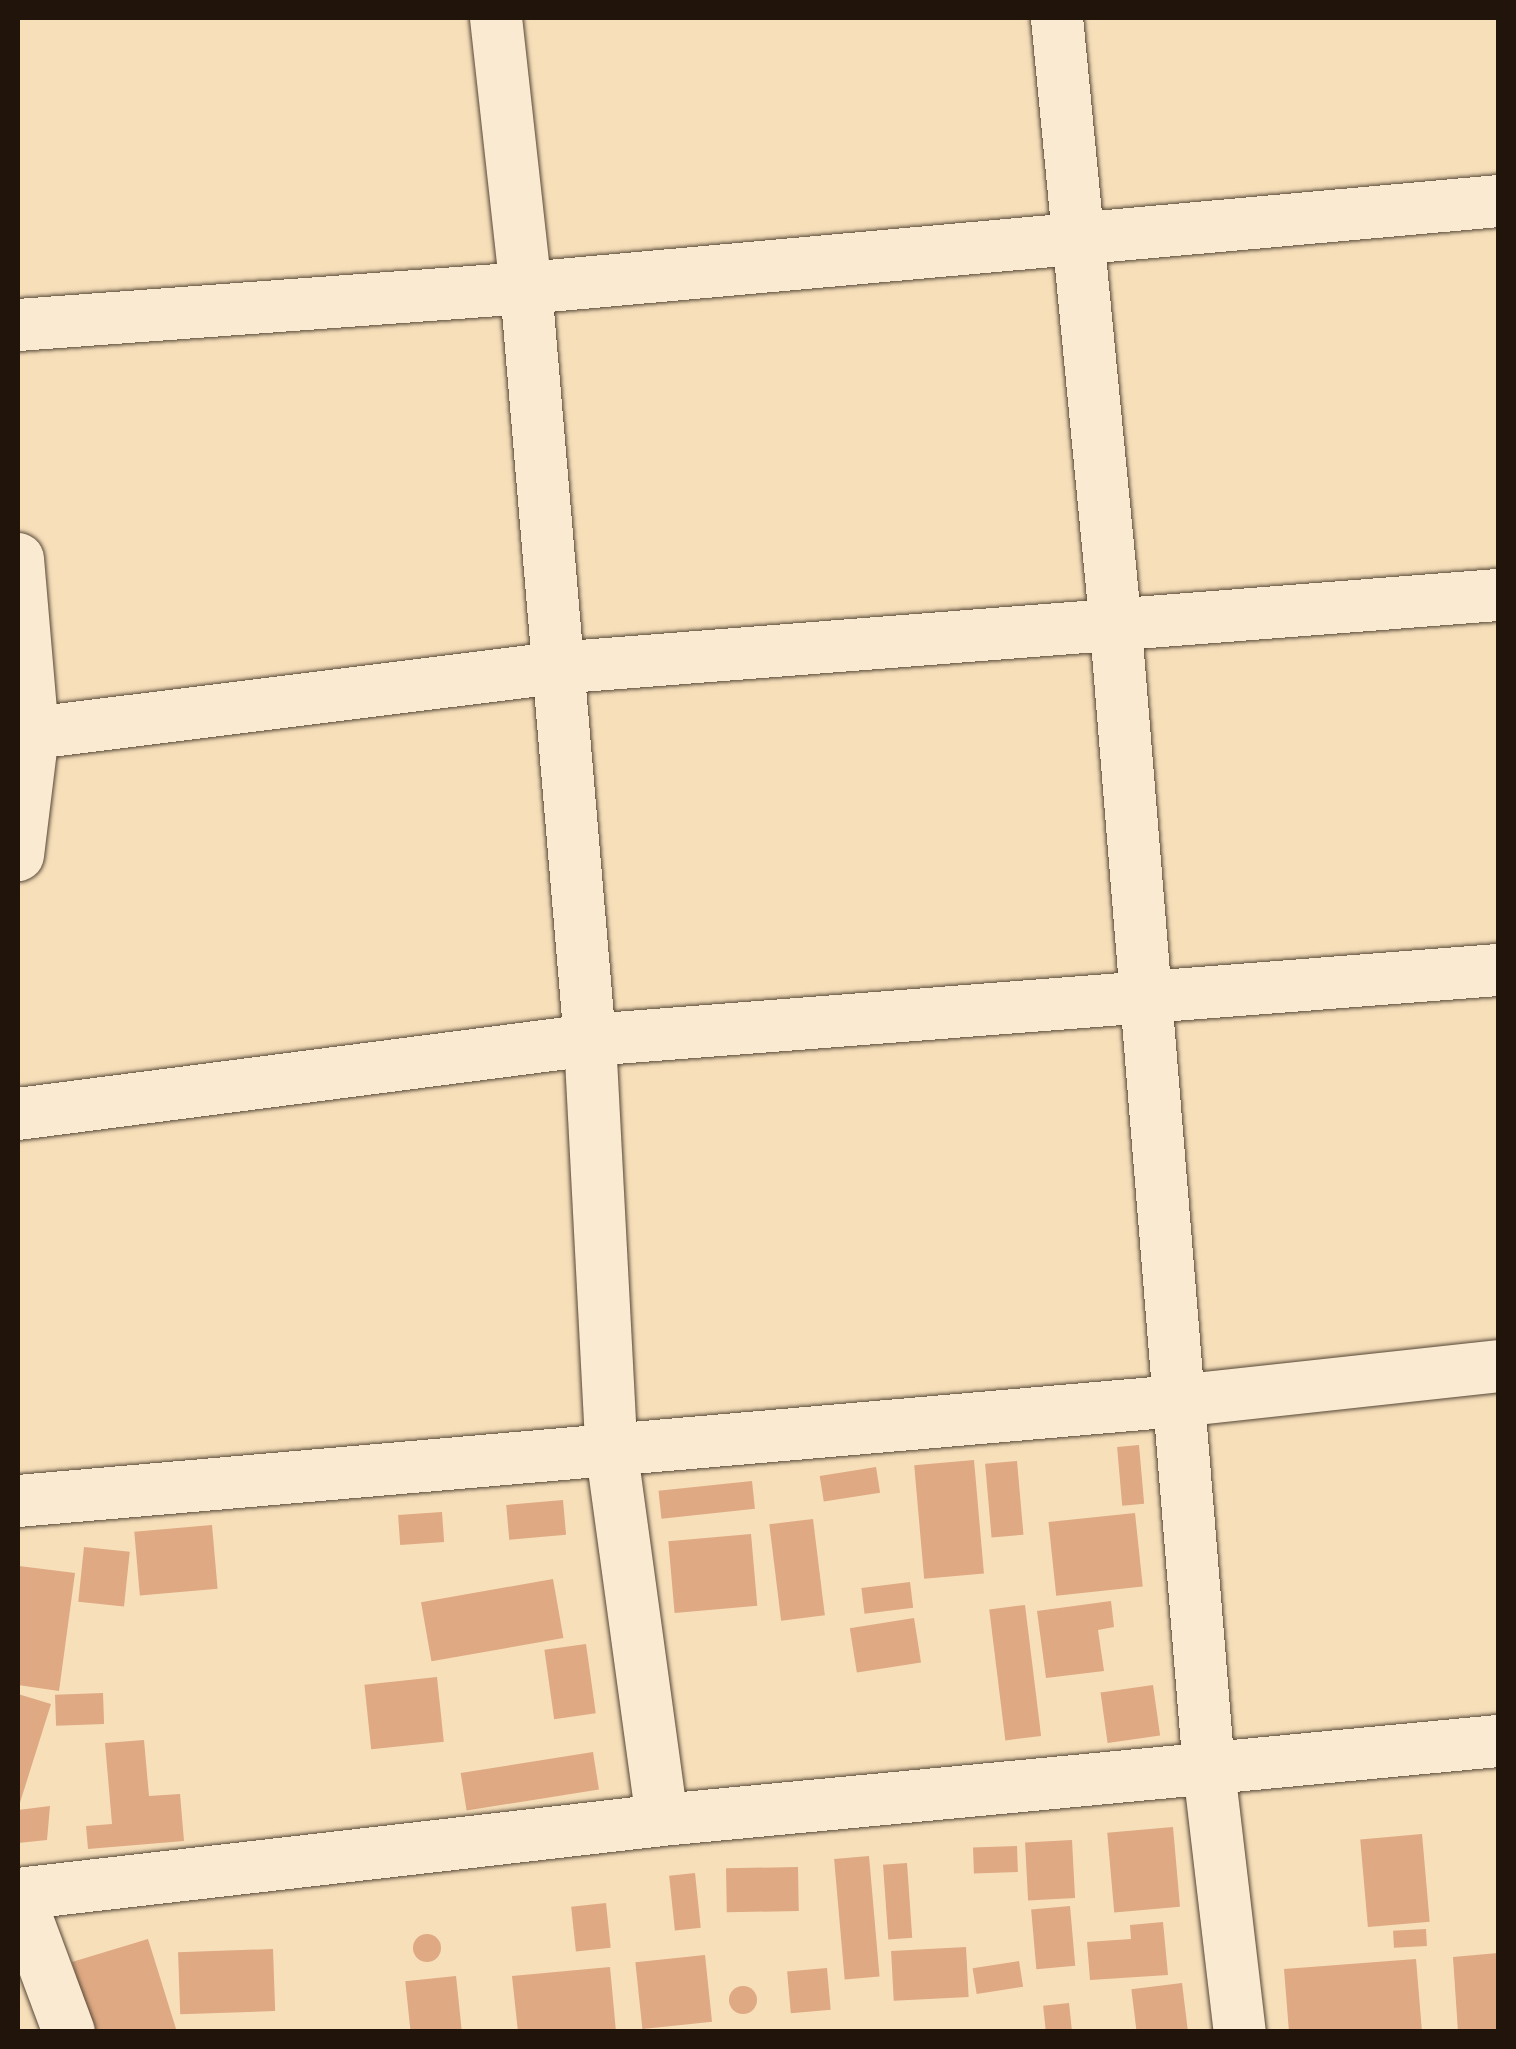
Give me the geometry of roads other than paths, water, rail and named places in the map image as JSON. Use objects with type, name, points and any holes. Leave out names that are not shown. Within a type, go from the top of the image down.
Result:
[{"type":"street","points":[[496,18],[526,288],[554,668],[590,1040],[611,1447],[662,1820]]},
{"type":"street","points":[[1057,18],[1116,629],[1208,1770],[1240,2032]]},
{"type":"street","points":[[18,325],[526,288],[1498,201]]},
{"type":"street","points":[[18,558],[25,734],[18,855]]},
{"type":"street","points":[[25,734],[554,668],[1116,629],[1498,595]]},
{"type":"street","points":[[18,1114],[590,1040],[1498,970]]},
{"type":"street","points":[[18,1501],[1177,1401],[1498,1366]]},
{"type":"street","points":[[69,2032],[18,1895],[662,1820],[1498,1741]]}]
